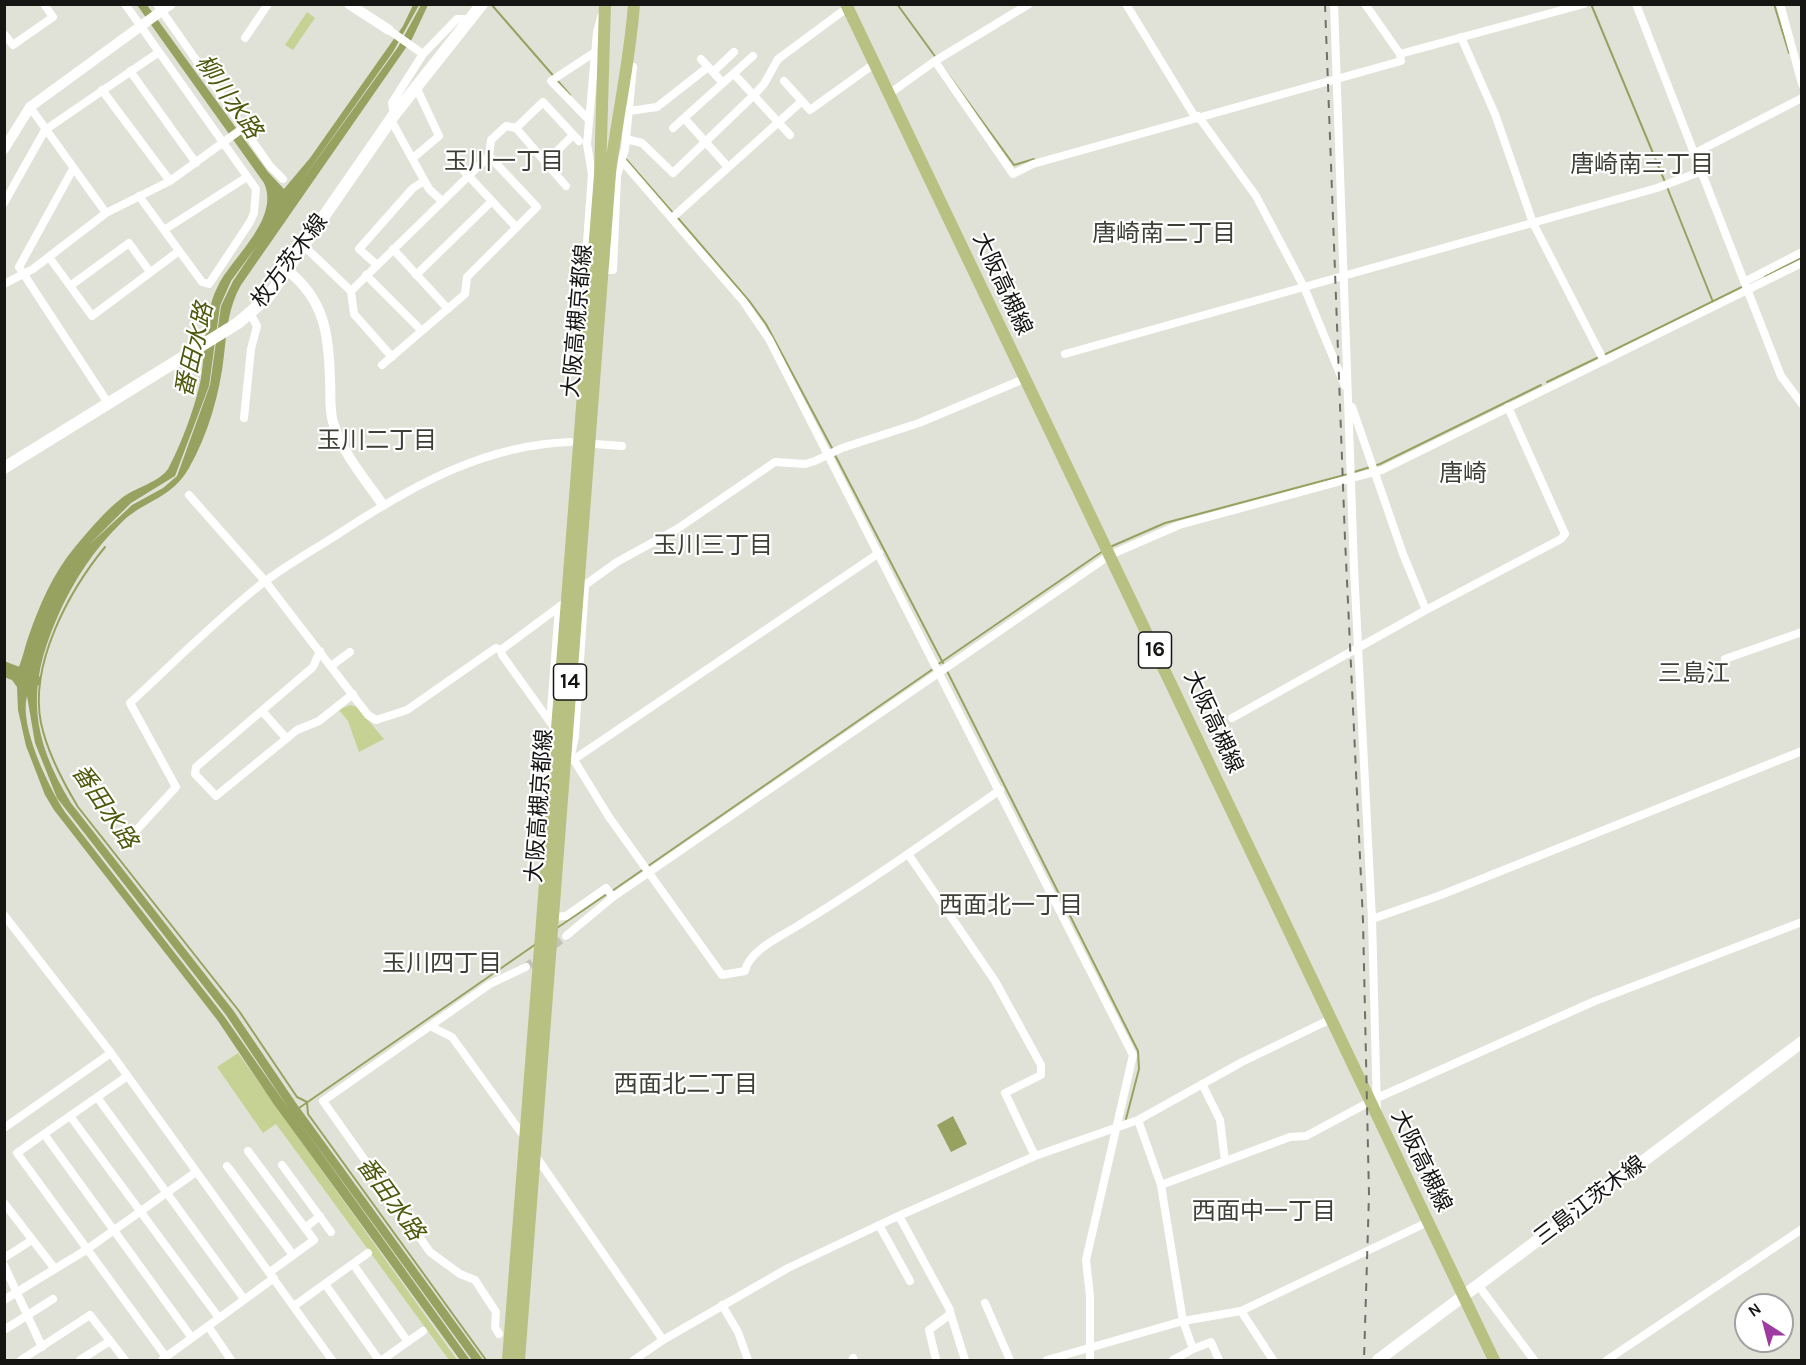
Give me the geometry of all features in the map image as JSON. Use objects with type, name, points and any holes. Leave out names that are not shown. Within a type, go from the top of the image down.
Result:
[{"type":"main road","name":"枚方茨木線","points":[[4,468],[234,326],[268,297],[392,117],[482,4]]},
{"type":"main road","name":"大阪高槻京都線","points":[[508,1360],[527,1140],[553,726],[600,175],[605,4]]},
{"type":"main road","name":"大阪高槻京都線","points":[[519,1360],[553,917],[570,754],[610,173],[620,94],[631,40],[634,4]]},
{"type":"main road","name":"大阪高槻線","points":[[847,6],[1331,1019],[1373,1100],[1377,1119],[1494,1360]]},
{"type":"main road","name":"三島江茨木線","points":[[1378,1360],[1802,1042]]},
{"type":"street","points":[[4,34],[13,45],[53,17],[44,4]]},
{"type":"street","points":[[125,4],[225,142],[256,189],[254,213],[209,284],[202,282],[139,196]]},
{"type":"street","points":[[245,38],[268,4]]},
{"type":"street","points":[[349,4],[420,51]]},
{"type":"street","points":[[589,270],[585,270],[592,174],[587,144],[597,32],[605,4]]},
{"type":"street","points":[[889,94],[935,61],[1029,4]]},
{"type":"street","points":[[1126,4],[1197,117],[1256,196],[1304,287],[1348,396],[1426,610]]},
{"type":"street","points":[[1334,4],[1358,649],[1372,919],[1373,1100]]},
{"type":"street","points":[[935,61],[1013,174],[1033,164],[1401,61],[1400,54],[1365,4]]},
{"type":"street","points":[[1400,54],[1584,4]]},
{"type":"street","points":[[1636,4],[1780,376],[1802,404]]},
{"type":"street","points":[[1780,4],[1802,84]]},
{"type":"street","points":[[626,139],[642,143],[673,173],[754,95],[764,84],[778,59],[847,6]]},
{"type":"street","points":[[4,149],[30,107],[142,28],[164,7],[241,130],[283,179]]},
{"type":"street","points":[[442,201],[424,181],[392,117],[392,103],[420,51],[457,19],[469,19]]},
{"type":"street","points":[[1461,38],[1495,114],[1533,223],[1604,361]]},
{"type":"street","points":[[4,203],[45,130],[159,52]]},
{"type":"street","points":[[589,120],[552,81],[595,52]]},
{"type":"street","points":[[629,111],[657,107],[734,52]]},
{"type":"street","points":[[674,128],[753,56]]},
{"type":"street","points":[[701,59],[723,83]]},
{"type":"street","points":[[784,81],[810,110],[874,64]]},
{"type":"street","points":[[608,270],[613,270],[617,176],[626,139],[633,67]]},
{"type":"street","points":[[130,71],[195,163]]},
{"type":"street","points":[[734,74],[790,135]]},
{"type":"street","points":[[413,158],[439,136],[416,87]]},
{"type":"street","points":[[102,90],[170,181]]},
{"type":"street","points":[[1695,153],[1802,98]]},
{"type":"street","points":[[672,218],[802,101]]},
{"type":"street","points":[[516,128],[543,102],[576,138],[546,162]]},
{"type":"street","points":[[30,107],[106,213]]},
{"type":"street","points":[[684,118],[728,167]]},
{"type":"street","points":[[351,291],[489,156],[491,140],[506,126],[516,128],[566,186]]},
{"type":"street","points":[[4,284],[50,257],[106,213],[170,181],[241,130]]},
{"type":"street","points":[[450,156],[516,227]]},
{"type":"street","points":[[382,365],[465,294],[467,277],[537,207],[489,156]]},
{"type":"street","points":[[622,161],[760,323],[940,672],[1133,1055],[1086,1260],[1090,1296],[1088,1347],[1090,1360]]},
{"type":"street","points":[[74,169],[19,267],[108,403]]},
{"type":"street","points":[[1065,354],[1657,188],[1702,171]]},
{"type":"street","points":[[164,230],[247,177]]},
{"type":"street","points":[[377,265],[359,249],[412,188],[424,181]]},
{"type":"street","points":[[416,275],[492,201]]},
{"type":"street","points":[[70,286],[129,243],[150,272]]},
{"type":"street","points":[[304,246],[351,291],[354,314],[392,357]]},
{"type":"street","points":[[393,249],[448,309]]},
{"type":"street","points":[[50,257],[92,316],[179,251]]},
{"type":"street","points":[[566,936],[613,897],[1110,555],[1179,525],[1374,472],[1604,361],[1746,285],[1802,252]]},
{"type":"street","points":[[1746,285],[1802,263]]},
{"type":"street","points":[[287,270],[306,288],[321,312],[328,341],[330,409],[333,423],[346,450],[383,505]]},
{"type":"street","points":[[366,275],[422,331]]},
{"type":"street","points":[[244,418],[251,349],[257,326],[250,314]]},
{"type":"street","points":[[570,754],[575,736],[585,585],[617,562],[677,529],[775,462],[805,464],[842,447],[919,423],[1024,379]]},
{"type":"street","points":[[1232,718],[1426,610],[1561,539],[1565,534],[1508,407]]},
{"type":"street","points":[[132,835],[176,787],[130,703],[265,581],[383,505],[436,476],[489,455],[522,446],[570,442]]},
{"type":"street","points":[[595,444],[622,446]]},
{"type":"street","points":[[189,495],[265,581],[370,717],[379,721],[407,710],[496,648],[501,650]]},
{"type":"street","points":[[570,754],[879,553]]},
{"type":"street","points":[[501,650],[561,606],[553,726]]},
{"type":"street","points":[[1725,659],[1802,632]]},
{"type":"street","points":[[501,650],[502,655],[553,726],[649,873],[722,975],[727,976],[745,971],[746,964],[767,945],[844,898],[1000,790]]},
{"type":"street","points":[[320,651],[313,667],[196,767],[195,774],[216,796],[286,738],[297,730],[319,721],[353,694]]},
{"type":"street","points":[[331,666],[350,652]]},
{"type":"street","points":[[263,712],[286,738]]},
{"type":"street","points":[[1372,919],[1802,751]]},
{"type":"street","points":[[908,854],[995,981],[1041,1065],[1041,1075],[1005,1093],[1035,1156]]},
{"type":"street","points":[[553,917],[566,916],[606,888],[613,897]]},
{"type":"street","points":[[4,915],[111,1053],[126,1077],[332,1360]]},
{"type":"street","points":[[1161,1185],[1290,1137],[1306,1136],[1373,1100],[1595,1002],[1802,922]]},
{"type":"street","points":[[499,1334],[495,1327],[496,1312],[475,1280],[460,1274],[430,1251],[322,1101],[490,984],[526,967]]},
{"type":"street","points":[[634,1360],[663,1340],[788,1268],[898,1216],[1035,1156],[1138,1120],[1202,1084],[1331,1019]]},
{"type":"street","points":[[430,1026],[452,1036],[623,1277],[663,1340]]},
{"type":"street","points":[[4,1128],[111,1053]]},
{"type":"street","points":[[126,1077],[17,1153],[164,1359],[244,1299],[293,1255],[314,1240],[248,1151]]},
{"type":"street","points":[[1202,1084],[1220,1120],[1225,1161]]},
{"type":"street","points":[[97,1097],[244,1299]]},
{"type":"street","points":[[70,1116],[219,1318]]},
{"type":"street","points":[[1138,1120],[1161,1185],[1183,1321],[1193,1349]]},
{"type":"street","points":[[44,1134],[192,1338]]},
{"type":"street","points":[[282,1165],[331,1232]]},
{"type":"street","points":[[227,1166],[293,1255]]},
{"type":"street","points":[[4,1300],[86,1250],[196,1172]]},
{"type":"street","points":[[4,1203],[8,1217],[32,1240],[55,1269]]},
{"type":"street","points":[[305,1228],[320,1216]]},
{"type":"street","points":[[898,1216],[934,1277],[950,1312],[966,1360]]},
{"type":"street","points":[[1047,1360],[1183,1321],[1241,1311],[1428,1222]]},
{"type":"street","points":[[879,1225],[910,1281]]},
{"type":"street","points":[[1607,1360],[1802,1229]]},
{"type":"street","points":[[4,1258],[32,1240]]},
{"type":"street","points":[[294,1306],[368,1253]]},
{"type":"street","points":[[353,1264],[408,1342]]},
{"type":"street","points":[[4,1265],[42,1347]]},
{"type":"street","points":[[325,1284],[381,1360],[423,1331]]},
{"type":"street","points":[[1478,1286],[1534,1360]]},
{"type":"street","points":[[4,1330],[53,1299]]},
{"type":"street","points":[[986,1303],[1010,1360]]},
{"type":"street","points":[[722,1305],[738,1332],[748,1360]]},
{"type":"street","points":[[1241,1311],[1272,1358],[1261,1360]]},
{"type":"street","points":[[936,1360],[929,1330],[950,1312]]},
{"type":"street","points":[[21,1360],[90,1316],[125,1360]]},
{"type":"street","points":[[208,1326],[231,1360]]},
{"type":"street","points":[[80,1360],[110,1341]]},
{"type":"street","points":[[1173,1360],[1211,1342],[1219,1360]]},
{"type":"shaded area","points":[[137,5],[147,5],[268,172],[284,189],[310,158],[403,26],[413,5],[419,5],[393,52],[298,186],[398,47],[421,5],[428,5],[412,39],[241,285],[233,302],[229,319],[216,399],[202,442],[189,468],[167,493],[132,514],[112,532],[85,566],[70,591],[57,618],[40,668],[37,712],[41,734],[58,779],[71,803],[233,1010],[296,1103],[483,1360],[472,1360],[298,1120],[470,1360],[460,1360],[273,1103],[218,1021],[54,810],[45,795],[26,746],[18,710],[17,687],[12,680],[20,665],[42,602],[67,557],[110,508],[129,493],[164,474],[168,469],[188,425],[199,389],[208,318],[214,295],[226,273],[261,223],[266,210],[267,196],[264,183]],"holes":[[[256,247],[233,281],[221,306],[210,385],[177,476],[163,488],[132,505],[89,545],[131,503],[175,476],[209,386],[220,306],[231,281]],[[27,696],[35,743],[57,797],[43,772],[31,739],[27,723]],[[58,799],[226,1015],[289,1109],[224,1016],[65,812]]]},
{"type":"shaded area","points":[[307,12],[315,18],[293,50],[285,45]]},
{"type":"shaded area","points":[[350,705],[357,707],[384,739],[359,752],[348,721],[339,710]]},
{"type":"shaded area","points":[[238,1053],[457,1360],[449,1360],[276,1124],[263,1133],[217,1067]]},
{"type":"shaded area","points":[[953,1116],[967,1144],[951,1152],[937,1125]]},
{"type":"waterway","points":[[491,4],[570,95]]},
{"type":"waterway","points":[[897,4],[1014,165],[1034,159]]},
{"type":"waterway","points":[[1591,4],[1665,182]]},
{"type":"waterway","points":[[1774,4],[1789,53]]},
{"type":"waterway","points":[[625,158],[673,213]]},
{"type":"waterway","points":[[1667,187],[1713,302]]},
{"type":"waterway","points":[[677,217],[766,324],[833,450]]},
{"type":"waterway","points":[[1765,276],[1802,258]]},
{"type":"waterway","points":[[1604,355],[1744,286]]},
{"type":"waterway","points":[[1547,382],[1599,357]]},
{"type":"waterway","points":[[1354,472],[1380,464],[1541,385]]},
{"type":"waterway","points":[[835,455],[943,663]]},
{"type":"waterway","points":[[1110,547],[1165,523],[1348,474]]},
{"type":"waterway","name":"番田水路","points":[[105,547],[66,606],[46,653],[39,700],[41,723],[56,766],[78,807],[239,1011],[297,1097],[307,1102],[308,1114],[486,1360]]},
{"type":"waterway","points":[[937,665],[1103,551]]},
{"type":"waterway","points":[[4,669],[33,680]]},
{"type":"waterway","points":[[612,891],[933,669]]},
{"type":"waterway","points":[[947,671],[1138,1051],[1139,1069],[1126,1119]]},
{"type":"waterway","points":[[557,928],[607,894]]},
{"type":"waterway","points":[[299,1108],[536,944]]},
{"type":"tunnel","points":[[526,967],[566,936]]},
{"type":"railway","points":[[1325,4],[1345,539],[1363,921],[1369,1195],[1364,1360]]},
{"type":"district","name":"玉川一丁目","points":[[504,162]]},
{"type":"district","name":"唐崎南三丁目","points":[[1642,165]]},
{"type":"district","name":"唐崎南二丁目","points":[[1164,234]]},
{"type":"district","name":"玉川二丁目","points":[[377,441]]},
{"type":"district","name":"唐崎","points":[[1463,474]]},
{"type":"district","name":"玉川三丁目","points":[[713,546]]},
{"type":"district","name":"三島江","points":[[1694,674]]},
{"type":"district","name":"西面北一丁目","points":[[1011,906]]},
{"type":"district","name":"玉川四丁目","points":[[442,964]]},
{"type":"district","name":"西面北二丁目","points":[[686,1085]]},
{"type":"district","name":"西面中一丁目","points":[[1264,1212]]},
{"type":"water label","name":"柳川水路","points":[[228,97]]}]
